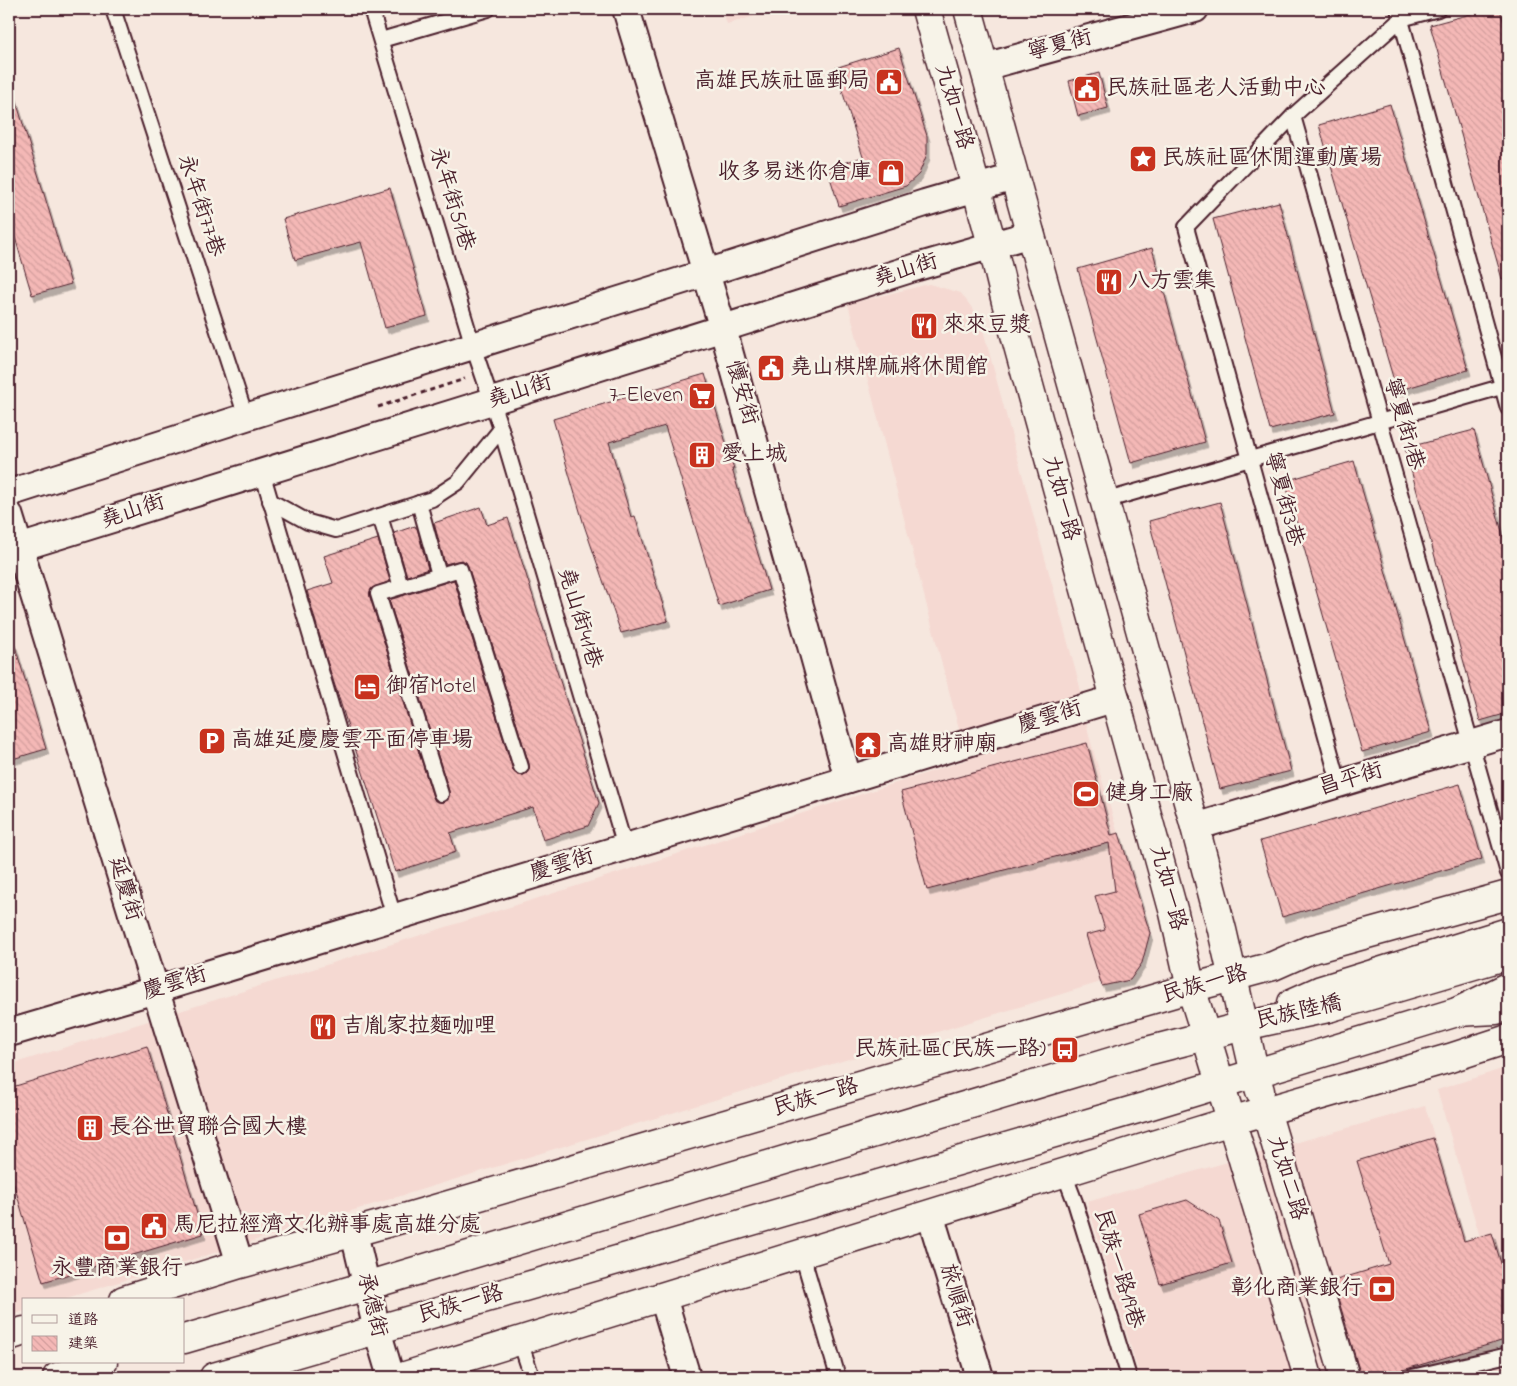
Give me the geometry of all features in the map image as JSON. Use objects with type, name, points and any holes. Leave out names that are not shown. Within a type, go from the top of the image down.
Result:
[{"type":"main road","name":"九如一路","points":[[926,9],[1116,698],[1174,913],[1191,988]]},
{"type":"main road","name":"九如一路","points":[[968,9],[1195,828],[1233,977]]},
{"type":"main road","name":"民族一路","points":[[130,1298],[240,1264],[354,1233],[1191,988],[1273,966],[1309,950],[1508,896]]},
{"type":"main road","name":"民族陸橋","points":[[1206,1036],[1244,1026],[1324,999],[1508,932]]},
{"type":"main road","name":"民族陸橋","points":[[1324,999],[1508,955]]},
{"type":"main road","name":"九如二路","points":[[1233,977],[1255,1074],[1345,1377]]},
{"type":"main road","name":"九如二路","points":[[1191,988],[1308,1377]]},
{"type":"main road","name":"民族陸橋","points":[[1255,1074],[1458,1012],[1508,988]]},
{"type":"main road","name":"民族陸橋","points":[[1458,1012],[1496,1010],[1508,1006]]},
{"type":"main road","name":"民族一路","points":[[185,1339],[1147,1051],[1206,1036]]},
{"type":"main road","points":[[402,1377],[1231,1121],[1441,1061],[1508,1039]]},
{"type":"main road","name":"民族一路","points":[[214,1377],[1255,1074]]},
{"type":"main road","points":[[9,1336],[22,1332]]},
{"type":"main road","points":[[57,1377],[97,1367]]},
{"type":"street","name":"懷安街","points":[[626,9],[723,329],[848,779]]},
{"type":"street","name":"寧夏街","points":[[984,67],[1195,9]]},
{"type":"street","points":[[9,493],[925,203],[1014,177]]},
{"type":"street","name":"堯山街","points":[[14,549],[992,244],[1031,234]]},
{"type":"street","name":"延慶街","points":[[9,514],[14,549],[155,990],[240,1264]]},
{"type":"street","name":"慶雲街","points":[[9,1033],[1116,698]]},
{"type":"street","name":"昌平街","points":[[1195,828],[1508,733]]},
{"type":"street","name":"旅順街","points":[[930,1214],[980,1377]]},
{"type":"street","name":"承德街","points":[[354,1233],[376,1330],[390,1377]]},
{"type":"street","points":[[663,1297],[687,1377]]},
{"type":"lane","name":"永年街77巷","points":[[113,9],[246,417]]},
{"type":"lane","name":"永年街51巷","points":[[371,9],[473,346],[492,401]]},
{"type":"lane","points":[[381,40],[488,9]]},
{"type":"lane","points":[[1293,116],[1400,14],[1438,9]]},
{"type":"lane","points":[[1400,14],[1505,386],[1508,408]]},
{"type":"lane","name":"寧夏街3巷","points":[[1293,116],[1186,227],[1340,783]]},
{"type":"lane","name":"寧夏街1巷","points":[[1293,116],[1508,873]]},
{"type":"lane","points":[[1104,501],[1505,386]]},
{"type":"lane","name":"堯山街41巷","points":[[492,401],[626,847]]},
{"type":"lane","points":[[270,501],[308,522],[336,530],[432,499],[458,482],[501,429]]},
{"type":"lane","points":[[262,472],[394,918]]},
{"type":"lane","points":[[419,503],[439,575]]},
{"type":"lane","points":[[380,516],[401,587]]},
{"type":"lane","points":[[440,794],[378,594],[460,569],[521,767]]},
{"type":"lane","name":"民族一路19巷","points":[[1064,1173],[1129,1377]]},
{"type":"lane","points":[[802,1254],[838,1377]]},
{"type":"lane","points":[[520,1341],[532,1377]]},
{"type":"lane","points":[[1412,1377],[1508,1355]]},
{"type":"shaded area","points":[[722,9],[780,9],[727,24]]},
{"type":"shaded area","points":[[929,284],[961,293],[980,319],[1080,687],[1089,736],[1120,841],[1114,978],[67,1298],[22,1298],[22,1312],[9,1316],[9,1065],[646,864],[967,760],[848,304]]},
{"type":"shaded area","points":[[1508,1067],[1508,1333],[1437,1090]]},
{"type":"shaded area","points":[[1425,1106],[1506,1377],[1140,1377],[1087,1202]]},
{"type":"building","points":[[1489,9],[1500,9],[1508,40],[1508,278],[1502,279],[1430,25]]},
{"type":"building","points":[[899,48],[927,136],[927,154],[919,174],[906,186],[839,206],[827,168],[863,157],[835,68]]},
{"type":"building","name":"民族社區老人活動中心","points":[[1099,73],[1108,108],[1078,116],[1069,81]]},
{"type":"building","points":[[9,94],[14,94],[71,284],[32,295],[9,217]]},
{"type":"building","points":[[1390,104],[1468,370],[1397,391],[1319,125]]},
{"type":"building","points":[[390,188],[427,316],[385,328],[361,242],[295,260],[283,219]]},
{"type":"building","points":[[1279,202],[1335,413],[1270,430],[1213,219]]},
{"type":"building","points":[[1152,248],[1205,442],[1131,463],[1078,269]]},
{"type":"building","points":[[705,374],[769,590],[719,606],[665,426],[609,442],[631,517],[635,516],[668,621],[621,633],[584,525],[553,419]]},
{"type":"building","points":[[1474,430],[1508,554],[1508,713],[1480,721],[1405,448]]},
{"type":"building","points":[[1354,461],[1431,732],[1362,752],[1285,481]]},
{"type":"building","points":[[1220,502],[1291,771],[1220,789],[1149,521]]},
{"type":"building","name":"御宿Motel","points":[[481,507],[487,525],[508,518],[599,803],[588,826],[543,840],[533,807],[450,833],[456,852],[395,872],[326,658],[307,591],[333,583],[324,556],[378,539],[390,581],[372,588],[370,597],[433,797],[435,801],[443,802],[448,800],[449,791],[389,600],[454,580],[513,770],[519,775],[524,775],[529,769],[529,764],[468,566],[466,562],[461,560],[445,564],[434,523]]},
{"type":"building","points":[[415,526],[428,569],[407,576],[394,533]]},
{"type":"building","points":[[9,643],[14,643],[46,749],[9,760]]},
{"type":"building","points":[[1087,743],[1111,835],[1119,833],[1150,933],[1142,963],[1130,980],[1102,986],[1086,935],[1105,930],[1095,896],[1115,891],[1109,843],[927,890],[901,792]]},
{"type":"building","points":[[1460,784],[1482,859],[1282,917],[1260,841]]},
{"type":"building","name":"長谷世貿聯合國大樓","points":[[147,1046],[203,1234],[43,1282],[9,1168],[9,1088]]},
{"type":"building","points":[[1433,1138],[1464,1241],[1492,1233],[1508,1287],[1508,1339],[1379,1377],[1360,1377],[1333,1281],[1389,1264],[1357,1161]]},
{"type":"building","points":[[1187,1200],[1219,1221],[1232,1263],[1160,1284],[1139,1214]]},
{"type":"place","name":"高雄民族社區郵局","points":[[889,82]]},
{"type":"place","name":"民族社區老人活動中心","points":[[1087,89]]},
{"type":"place","name":"民族社區休閒運動廣場","points":[[1143,159]]},
{"type":"place","name":"收多易迷你倉庫","points":[[891,173]]},
{"type":"place","name":"八方雲集","points":[[1109,282]]},
{"type":"place","name":"來來豆漿","points":[[924,326]]},
{"type":"place","name":"堯山棋牌麻將休閒館","points":[[771,368]]},
{"type":"place","name":"7-Eleven","points":[[702,396]]},
{"type":"place","name":"愛上城","points":[[702,455]]},
{"type":"place","name":"御宿Motel","points":[[367,687]]},
{"type":"place","name":"高雄延慶慶雲平面停車場","points":[[212,741]]},
{"type":"place","name":"高雄財神廟","points":[[868,745]]},
{"type":"place","name":"健身工廠","points":[[1086,794]]},
{"type":"place","name":"吉胤家拉麵咖哩","points":[[323,1027]]},
{"type":"place","name":"民族社區(民族一路)","points":[[1065,1050]]},
{"type":"place","name":"長谷世貿聯合國大樓","points":[[90,1128]]},
{"type":"place","name":"馬尼拉經濟文化辦事處高雄分處","points":[[154,1226]]},
{"type":"place","name":"永豐商業銀行","points":[[117,1238]]},
{"type":"place","name":"彰化商業銀行","points":[[1382,1289]]}]
